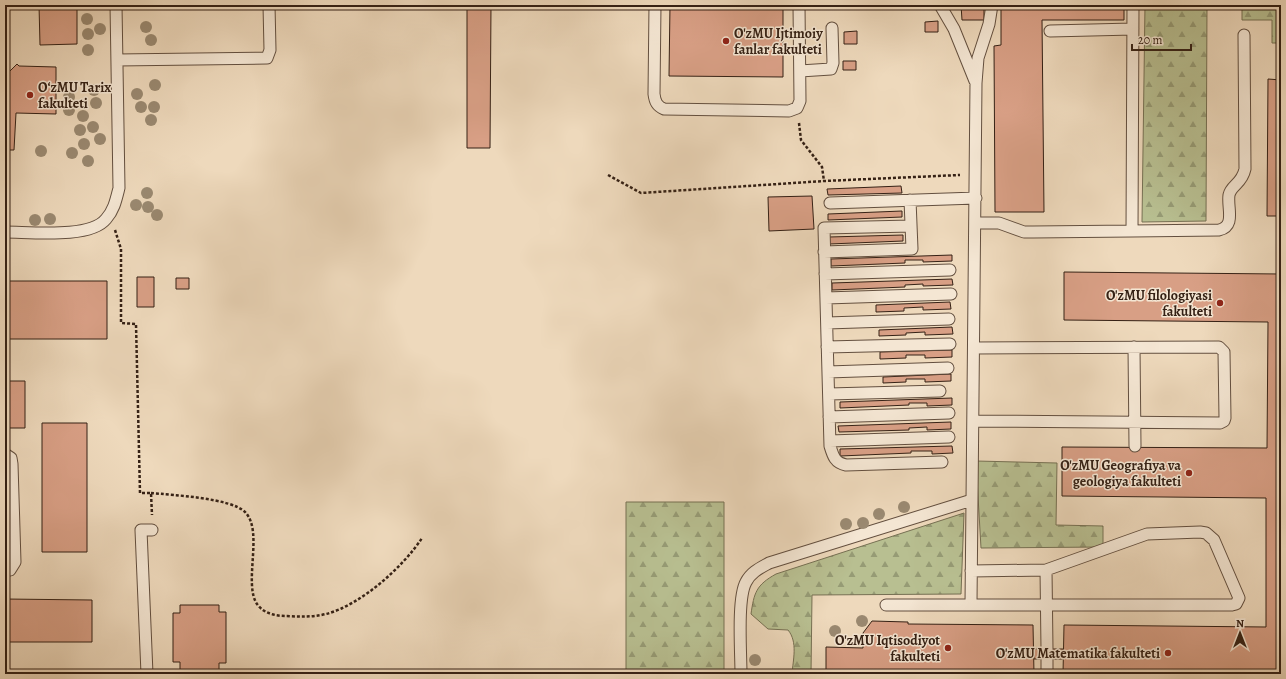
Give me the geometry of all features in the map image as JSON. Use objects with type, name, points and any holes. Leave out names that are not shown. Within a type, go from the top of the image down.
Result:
[{"type":"lane","points":[[5,232],[81,232],[96,228],[106,220],[114,208],[119,188],[116,5]]},
{"type":"lane","points":[[117,60],[263,59],[270,55],[269,5]]},
{"type":"lane","points":[[655,5],[654,94],[655,101],[664,110],[789,112],[797,108],[800,101],[799,5]]},
{"type":"lane","points":[[940,5],[954,29],[976,83]]},
{"type":"lane","points":[[971,604],[976,223],[976,83],[978,58],[989,24],[992,5]]},
{"type":"lane","points":[[1132,231],[1133,5]]},
{"type":"lane","points":[[800,71],[831,69],[833,63],[832,28]]},
{"type":"lane","points":[[1050,31],[1133,29]]},
{"type":"lane","points":[[976,223],[999,223],[1024,232],[1226,229],[1229,224],[1229,194],[1232,188],[1243,178],[1245,170],[1244,35]]},
{"type":"lane","points":[[830,203],[976,198]]},
{"type":"lane","points":[[824,252],[912,249],[910,200]]},
{"type":"lane","points":[[911,226],[824,228],[830,441],[835,460],[839,464],[942,462]]},
{"type":"lane","points":[[825,274],[950,270]]},
{"type":"lane","points":[[826,298],[951,294]]},
{"type":"lane","points":[[827,323],[949,319]]},
{"type":"lane","points":[[827,347],[950,344]]},
{"type":"lane","points":[[973,421],[1222,423],[1224,418],[1224,352],[1222,349],[1216,347],[974,348]]},
{"type":"lane","points":[[1134,348],[1135,446]]},
{"type":"lane","points":[[828,372],[948,368]]},
{"type":"lane","points":[[829,394],[940,391]]},
{"type":"lane","points":[[829,417],[949,413]]},
{"type":"lane","points":[[830,441],[949,437]]},
{"type":"lane","points":[[5,454],[11,458],[12,464],[15,562],[10,570],[5,571]]},
{"type":"lane","points":[[741,674],[742,595],[745,582],[753,572],[769,563],[972,500]]},
{"type":"lane","points":[[147,674],[141,530],[152,530]]},
{"type":"lane","points":[[886,605],[1232,605],[1236,604],[1239,598],[1214,540],[1206,533],[1147,534],[1046,570],[971,571]]},
{"type":"lane","points":[[1046,570],[1047,674]]},
{"type":"path","points":[[797,108],[801,140],[822,167],[824,181]]},
{"type":"path","points":[[608,175],[641,193],[824,181],[976,175]]},
{"type":"path","points":[[106,220],[115,230],[121,249],[121,323],[136,324],[140,493],[219,501],[236,506],[246,513],[253,530],[253,593],[257,603],[265,612],[278,616],[304,618],[328,614],[357,600],[399,566],[422,538]]},
{"type":"path","points":[[151,493],[152,530]]},
{"type":"green space","points":[[1145,5],[1207,5],[1206,221],[1142,222]]},
{"type":"green space","points":[[1242,5],[1281,5],[1281,43],[1272,43],[1272,20],[1242,20]]},
{"type":"green space","points":[[976,461],[1057,463],[1056,525],[1103,526],[1103,547],[981,548]]},
{"type":"green space","points":[[626,502],[724,502],[724,674],[626,674]]},
{"type":"green space","points":[[964,513],[961,594],[812,595],[811,674],[792,674],[794,646],[788,630],[768,629],[751,614],[753,600],[757,590],[764,582],[776,574]]},
{"type":"building","name":"OʻzMU Tarix fakulteti","points":[[39,5],[77,5],[77,44],[40,45]]},
{"type":"building","points":[[467,5],[491,5],[490,148],[467,148]]},
{"type":"building","name":"O'zMU Ijtimoiy fanlar fakulteti","points":[[670,5],[783,5],[783,77],[669,76]]},
{"type":"building","points":[[961,5],[984,5],[984,20],[962,20]]},
{"type":"building","points":[[1001,5],[1124,5],[1124,20],[1042,20],[1044,212],[995,212],[994,46],[1001,45]]},
{"type":"building","points":[[938,21],[938,32],[925,32],[925,22]]},
{"type":"building","points":[[857,31],[857,44],[844,44],[844,32]]},
{"type":"building","points":[[843,61],[856,61],[856,70],[843,70]]},
{"type":"building","name":"OʻzMU Tarix fakulteti","points":[[17,64],[19,66],[56,67],[56,114],[16,113],[14,150],[5,150],[5,76]]},
{"type":"building","points":[[1268,79],[1281,80],[1281,216],[1267,216]]},
{"type":"building","points":[[901,186],[902,193],[828,195],[827,189]]},
{"type":"building","points":[[812,196],[814,229],[769,231],[768,197]]},
{"type":"building","points":[[902,211],[902,217],[828,220],[828,214]]},
{"type":"building","points":[[903,235],[903,241],[829,244],[829,237]]},
{"type":"building","points":[[952,255],[952,261],[923,262],[923,260],[905,260],[905,263],[831,266],[831,259]]},
{"type":"building","points":[[1064,272],[1281,274],[1281,674],[1063,674],[1064,625],[1266,627],[1266,498],[1062,496],[1062,447],[1267,448],[1268,322],[1064,320]]},
{"type":"building","points":[[137,277],[154,277],[154,307],[137,307]]},
{"type":"building","points":[[176,278],[189,278],[189,289],[176,289]]},
{"type":"building","points":[[952,279],[953,285],[923,286],[923,284],[905,285],[905,287],[832,290],[832,283]]},
{"type":"building","points":[[5,281],[107,281],[107,339],[5,339]]},
{"type":"building","points":[[950,302],[951,309],[923,310],[923,307],[904,308],[904,311],[876,312],[876,305]]},
{"type":"building","points":[[952,327],[953,334],[925,335],[925,332],[906,333],[906,335],[879,336],[879,330]]},
{"type":"building","points":[[952,350],[952,357],[925,358],[925,355],[906,355],[906,358],[880,359],[880,352]]},
{"type":"building","points":[[951,374],[951,381],[925,382],[925,379],[906,379],[906,382],[883,383],[883,377]]},
{"type":"building","points":[[5,381],[25,381],[25,428],[5,428]]},
{"type":"building","points":[[952,398],[952,405],[927,406],[927,403],[909,403],[909,405],[840,408],[840,402]]},
{"type":"building","points":[[951,422],[951,429],[927,430],[927,427],[909,428],[909,430],[839,432],[838,426]]},
{"type":"building","points":[[42,423],[87,423],[87,552],[42,552]]},
{"type":"building","points":[[952,446],[953,453],[932,454],[932,451],[911,451],[911,453],[840,456],[840,449]]},
{"type":"building","points":[[5,599],[92,600],[92,642],[5,642]]},
{"type":"building","points":[[180,605],[219,605],[219,612],[226,612],[226,663],[219,663],[219,671],[180,671],[180,662],[173,662],[173,613],[180,613]]},
{"type":"building","name":"O'zMU Iqtisodiyot fakulteti","points":[[872,621],[908,622],[908,624],[1033,625],[1034,674],[863,674],[863,671],[826,670],[826,647],[863,648],[863,633]]},
{"type":"building","points":[[1034,649],[1063,649],[1063,659],[1034,659]]},
{"type":"place","name":"O'zMU Ijtimoiy fanlar fakulteti","points":[[726,41]]},
{"type":"place","name":"OʻzMU Tarix fakulteti","points":[[30,95]]},
{"type":"place","name":"O'zMU filologiyasi fakulteti","points":[[1220,303]]},
{"type":"place","name":"O'zMU Geografiya va geologiya fakulteti","points":[[1189,473]]},
{"type":"place","name":"O'zMU Iqtisodiyot fakulteti","points":[[948,648]]},
{"type":"place","name":"O'zMU Matematika fakulteti","points":[[1168,653]]}]
